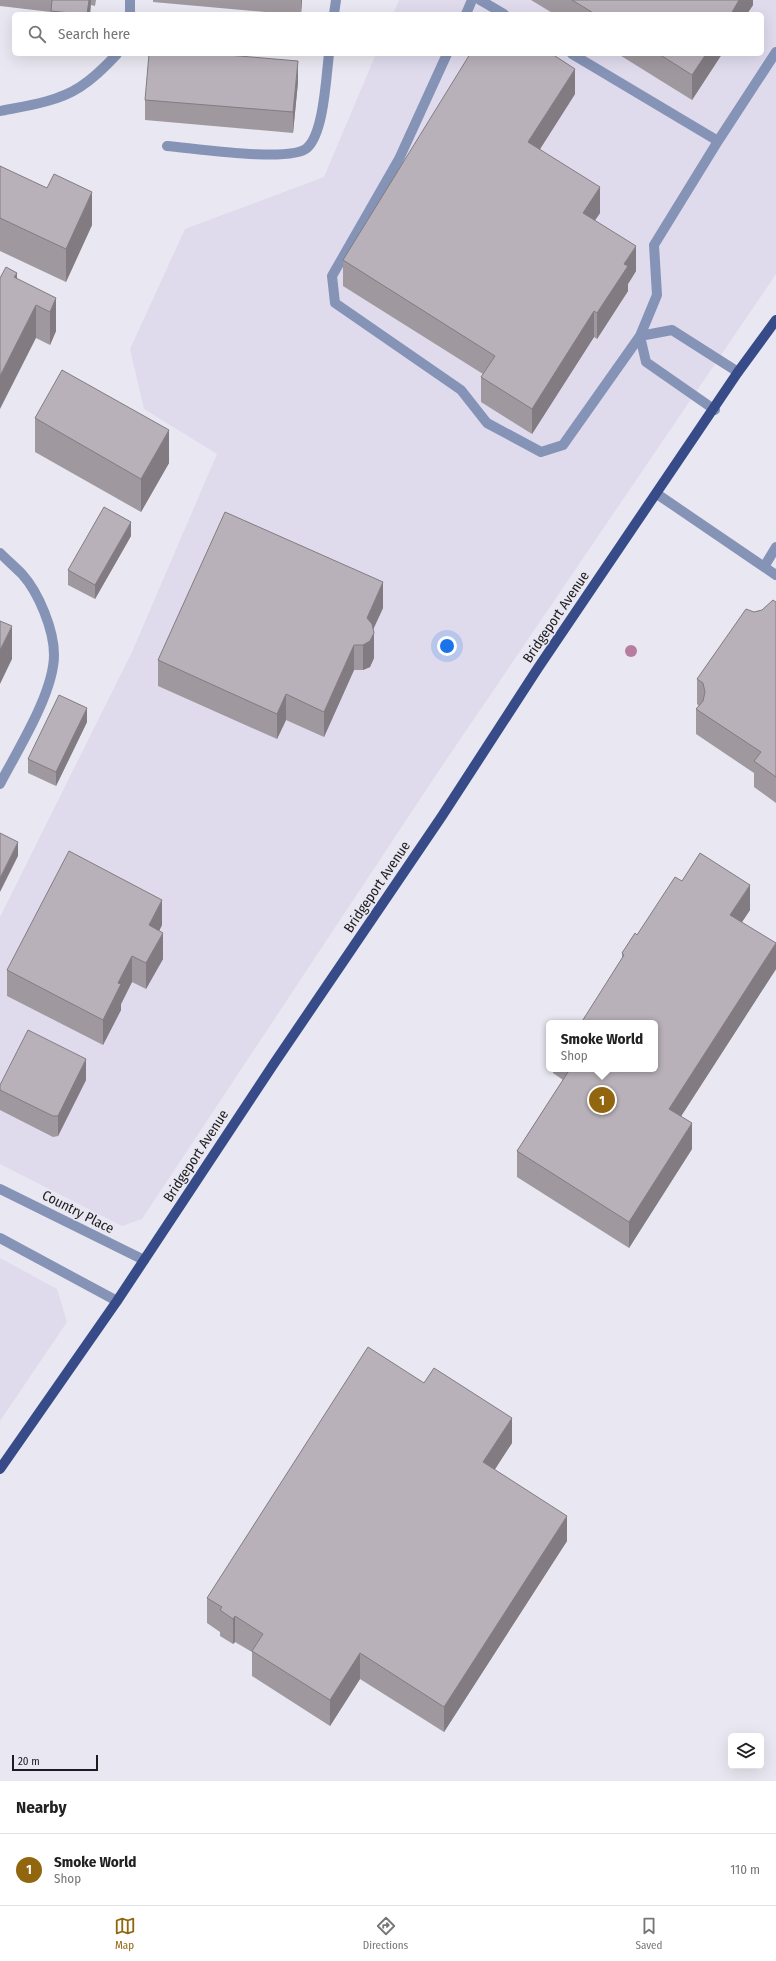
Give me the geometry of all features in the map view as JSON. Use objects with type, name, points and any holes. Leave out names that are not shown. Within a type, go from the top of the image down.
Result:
[{"type":"main road","name":"Bridgeport Avenue","points":[[0,1469],[117,1301],[279,1056],[442,816],[538,668],[715,410],[738,372],[776,320]]},
{"type":"street","points":[[130,0],[130,12]]},
{"type":"street","points":[[334,12],[336,0]]},
{"type":"street","points":[[467,12],[472,0]]},
{"type":"street","points":[[480,0],[501,12]]},
{"type":"street","points":[[446,56],[399,159],[332,276],[335,303],[461,390],[487,423],[541,452],[563,445],[640,336],[657,295],[654,245],[718,140],[776,52]]},
{"type":"street","points":[[0,111],[46,101],[80,88],[100,72],[115,56]]},
{"type":"street","points":[[167,146],[267,155],[290,154],[306,148],[317,130],[324,105],[329,56]]},
{"type":"street","points":[[575,56],[718,140]]},
{"type":"street","points":[[640,336],[672,330],[738,372]]},
{"type":"street","points":[[640,336],[646,362],[715,410]]},
{"type":"street","points":[[657,494],[776,575]]},
{"type":"street","points":[[764,567],[776,548]]},
{"type":"street","points":[[0,553],[23,575],[38,599],[49,626],[54,656],[48,688],[30,729],[0,784]]},
{"type":"street","name":"Country Place","points":[[0,1189],[144,1260]]},
{"type":"street","points":[[0,1238],[117,1301]]},
{"type":"shaded area","points":[[399,0],[776,0],[776,274],[440,769],[142,1219],[122,1226],[0,1164],[0,917],[132,652],[217,454],[144,409],[130,349],[185,229],[324,177],[375,56],[764,56],[764,12],[394,12]]},
{"type":"shaded area","points":[[0,1258],[57,1289],[67,1322],[0,1421]]},
{"type":"building","points":[[52,0],[89,0],[87,12],[51,11]]},
{"type":"building","points":[[572,0],[739,0],[732,12],[592,12]]},
{"type":"building","points":[[149,56],[239,56],[298,61],[293,112],[145,100]]},
{"type":"building","points":[[469,56],[555,56],[575,69],[528,142],[600,187],[583,213],[636,246],[624,264],[628,266],[597,313],[594,311],[532,409],[481,377],[495,356],[343,260]]},
{"type":"building","points":[[662,56],[705,56],[692,75]]},
{"type":"building","points":[[0,166],[47,188],[54,174],[92,192],[66,249],[0,218]]},
{"type":"building","points":[[6,267],[17,273],[14,277],[56,298],[50,312],[36,305],[0,376],[0,278]]},
{"type":"building","points":[[62,370],[169,430],[141,479],[35,418]]},
{"type":"building","points":[[104,507],[131,522],[95,585],[68,570]]},
{"type":"building","points":[[225,512],[383,582],[367,618],[372,624],[374,633],[370,641],[363,645],[354,645],[324,712],[286,694],[277,714],[158,660]]},
{"type":"building","points":[[773,600],[776,602],[776,777],[754,761],[761,752],[696,709],[703,701],[705,692],[703,683],[697,679],[746,609],[754,612],[762,610]]},
{"type":"building","points":[[0,621],[12,626],[0,650]]},
{"type":"building","points":[[59,695],[87,708],[56,772],[28,759]]},
{"type":"building","points":[[0,833],[18,842],[0,878]]},
{"type":"building","points":[[69,851],[162,900],[149,925],[163,933],[146,963],[132,956],[118,983],[121,984],[103,1020],[7,970]]},
{"type":"building","points":[[700,853],[750,885],[730,915],[776,943],[669,1109],[692,1123],[629,1222],[517,1151],[568,1072],[658,1072],[658,1020],[583,1020],[624,955],[622,953],[635,933],[637,935],[675,877],[682,881]]},
{"type":"building","points":[[28,1030],[86,1059],[58,1116],[53,1116],[0,1090],[0,1085]]},
{"type":"building","points":[[368,1347],[424,1383],[434,1368],[512,1418],[483,1462],[567,1516],[444,1707],[360,1653],[330,1700],[252,1651],[263,1634],[235,1616],[233,1619],[220,1610],[222,1607],[207,1598]]},
{"type":"place","name":"Smoke World","points":[[602,1100]]}]
